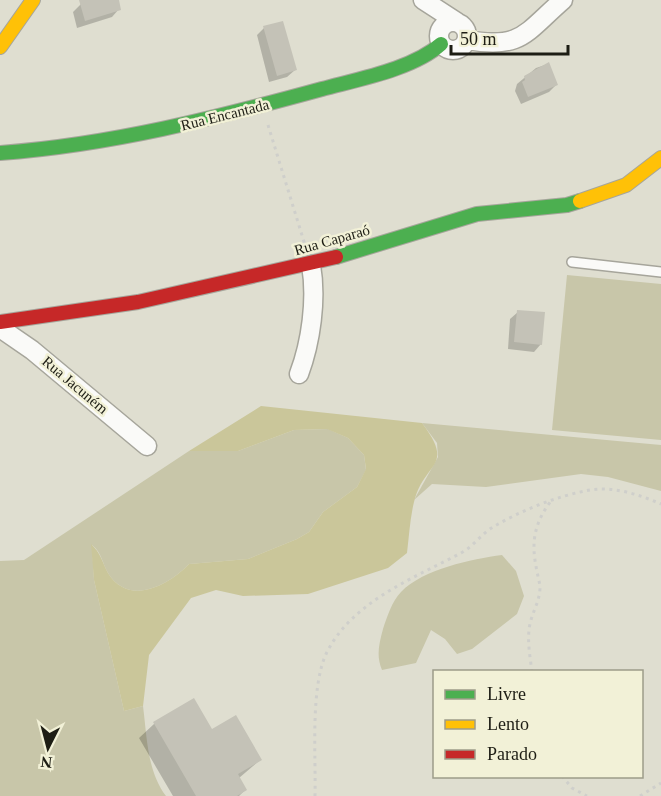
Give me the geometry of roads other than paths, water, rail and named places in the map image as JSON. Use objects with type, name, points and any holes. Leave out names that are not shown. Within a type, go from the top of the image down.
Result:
[{"type":"street","points":[[0,47],[33,0]]},
{"type":"street","points":[[467,40],[494,44],[510,43],[523,35],[563,0]]},
{"type":"street","points":[[424,1],[457,22],[467,32],[467,40],[456,50],[448,49],[440,40],[424,1]]},
{"type":"street","points":[[440,40],[441,28],[448,22],[457,22]]},
{"type":"street","name":"Rua Encantada","points":[[0,153],[52,149],[117,138],[262,106],[381,73],[431,53],[440,40]]},
{"type":"street","name":"Rua Caparaó","points":[[0,322],[138,302],[311,265],[477,214],[545,208],[596,197],[626,185],[661,158]]},
{"type":"street","points":[[299,374],[308,340],[314,283],[311,265]]},
{"type":"street","name":"Rua Jacuném","points":[[0,328],[32,350],[147,446]]},
{"type":"lane","points":[[572,262],[661,272]]}]
